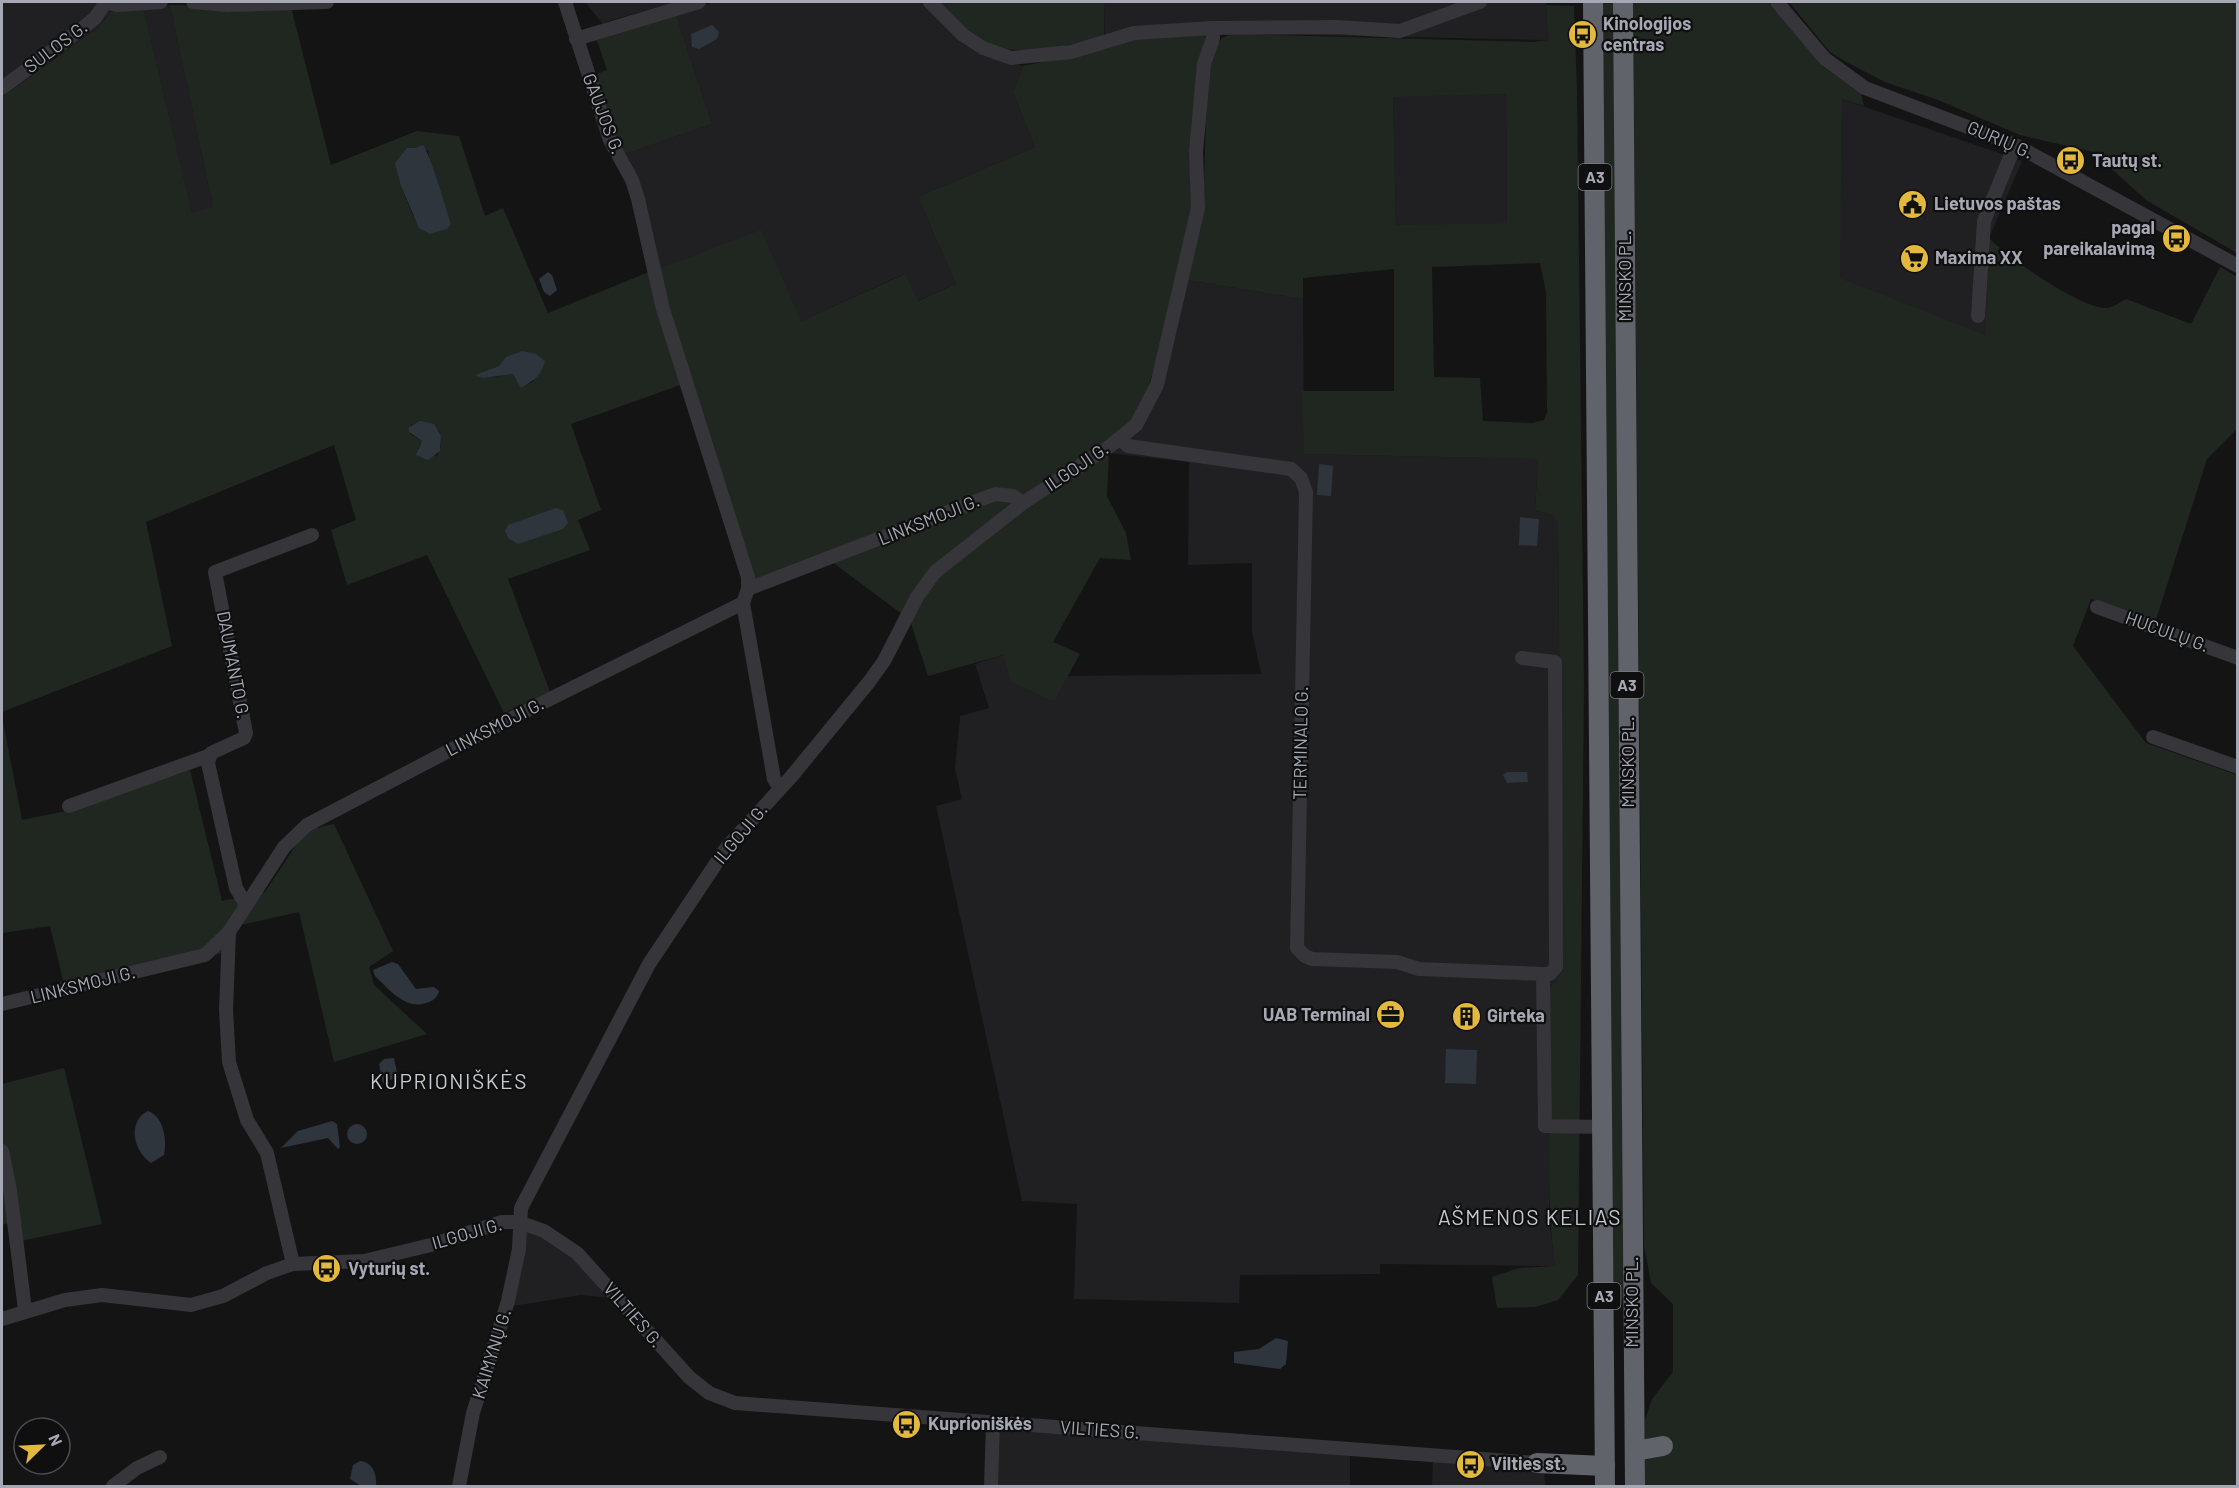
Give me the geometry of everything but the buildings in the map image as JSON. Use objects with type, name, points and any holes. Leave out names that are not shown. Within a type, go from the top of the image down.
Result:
[{"type":"highway","name":"MINSKO PL.","points":[[1593,2],[1605,1486]]},
{"type":"highway","name":"MINSKO PL.","points":[[1623,2],[1635,1486]]},
{"type":"highway","points":[[1604,1309],[1615,1315],[1624,1335],[1625,1387],[1634,1422]]},
{"type":"highway","points":[[1635,1451],[1663,1446]]},
{"type":"highway","points":[[1537,1463],[1605,1466]]},
{"type":"street","points":[[105,2],[117,5],[161,2]]},
{"type":"street","name":"SULOS G.","points":[[2,88],[95,18],[105,2]]},
{"type":"street","points":[[194,2],[228,5],[327,2]]},
{"type":"street","name":"GAUJOS G.","points":[[565,2],[610,140],[632,180],[638,199],[663,309],[748,577],[748,589]]},
{"type":"street","points":[[576,39],[699,2]]},
{"type":"street","points":[[930,2],[963,35],[983,48],[1011,58],[1071,52],[1134,33],[1212,28],[1337,27],[1400,31],[1480,2]]},
{"type":"street","name":"GURIŲ G.","points":[[1777,2],[1825,59],[1855,82],[1876,93],[2015,145],[2238,266]]},
{"type":"street","name":"ILGOJI G.","points":[[2,1318],[65,1300],[102,1295],[191,1305],[223,1296],[293,1264],[364,1261],[431,1245],[502,1222],[519,1222],[526,1198],[559,1140],[649,964],[727,847],[869,682],[884,661],[916,597],[935,572],[1023,503],[1136,426],[1157,385],[1198,207],[1196,152],[1204,64],[1212,38],[1212,28]]},
{"type":"street","points":[[1978,316],[1984,221],[2015,145]]},
{"type":"street","name":"TERMINALO G.","points":[[1120,439],[1128,446],[1291,469],[1302,478],[1306,492],[1297,936],[1299,951],[1312,959],[1397,962],[1419,969],[1543,974]]},
{"type":"street","name":"LINKSMOJI G.","points":[[748,589],[995,494],[1013,496],[1023,503]]},
{"type":"street","name":"DAUMANTO G.","points":[[208,756],[244,738],[246,733],[215,572],[312,535]]},
{"type":"street","points":[[748,589],[743,603],[774,779],[780,788]]},
{"type":"street","name":"LINKSMOJI G.","points":[[2,1004],[204,955],[229,932],[284,847],[298,831],[307,825],[520,713],[743,603]]},
{"type":"street","name":"HUCULŲ G.","points":[[2097,607],[2238,658]]},
{"type":"street","points":[[1522,658],[1555,662],[1556,967],[1550,974],[1543,974],[1545,1126],[1602,1127]]},
{"type":"street","points":[[2153,737],[2238,767]]},
{"type":"street","points":[[69,806],[208,756],[236,888],[246,905]]},
{"type":"street","points":[[229,932],[226,1010],[229,1062],[247,1120],[267,1153],[293,1264]]},
{"type":"street","points":[[204,955],[222,964],[228,975]]},
{"type":"street","points":[[2,1151],[10,1190],[25,1310]]},
{"type":"street","name":"VILTIES G.","points":[[519,1222],[544,1231],[577,1254],[676,1364],[700,1386],[721,1399],[743,1405],[1537,1463]]},
{"type":"street","name":"KAIMYNŲ G.","points":[[459,1486],[473,1413],[508,1301],[519,1249],[519,1222]]},
{"type":"street","points":[[991,1486],[993,1423]]},
{"type":"street","points":[[113,1486],[137,1468],[160,1457]]},
{"type":"shaded area","points":[[2,2],[115,2],[113,9],[98,28],[2,97]]},
{"type":"shaded area","points":[[585,2],[675,2],[602,23]]},
{"type":"shaded area","points":[[713,2],[922,2],[940,18],[1002,60],[1023,66],[1013,92],[1035,147],[918,197],[956,284],[917,301],[904,274],[801,321],[659,269],[622,155],[712,124],[676,15]]},
{"type":"shaded area","points":[[936,2],[1104,2],[1104,37],[1040,49],[1022,50],[990,46],[961,26]]},
{"type":"shaded area","points":[[1104,2],[1546,2],[1548,40],[1206,33],[1133,39],[1105,49]]},
{"type":"shaded area","points":[[1600,2],[1617,2],[1625,1297],[1617,1303],[1613,1302]]},
{"type":"shaded area","points":[[1633,2],[1768,2],[1823,67],[1861,93],[1864,106],[1842,99],[1840,278],[1985,335],[1989,238],[2027,269],[2062,291],[2093,306],[2108,308],[2126,299],[2191,324],[2220,267],[2237,277],[2237,429],[2207,459],[2155,623],[2091,599],[2073,646],[2146,743],[2237,775],[2237,1486],[1645,1486],[1645,1420],[1652,1399],[1673,1372],[1673,1304],[1651,1283],[1644,1246]]},
{"type":"shaded area","points":[[1789,2],[2237,2],[2237,253],[2146,200],[2093,152],[2020,135],[1938,100],[1885,82],[1848,63],[1830,52]]},
{"type":"shaded area","points":[[170,5],[213,207],[192,214],[143,7]]},
{"type":"shaded area","points":[[170,5],[291,7],[331,165],[417,131],[459,136],[485,216],[503,208],[548,313],[649,272],[683,384],[571,424],[601,510],[578,520],[590,550],[508,579],[550,692],[504,713],[427,555],[347,585],[331,530],[356,520],[334,445],[146,522],[172,646],[2,712],[2,97],[98,28],[113,9],[143,7],[192,213],[213,207]],"holes":[[[407,148],[428,150],[431,168],[451,224],[413,216],[401,186]],[[499,366],[534,381],[521,387],[513,374],[493,377],[476,375]],[[412,424],[439,431],[441,446],[437,456],[418,449],[422,441],[410,434],[409,427]]]},
{"type":"shaded area","points":[[1546,5],[1574,6],[1584,687],[1578,1275],[1558,1300],[1535,1307],[1497,1308],[1492,1277],[1519,1268],[1555,1266],[1551,1231],[1549,1162],[1551,1058],[1548,988],[1556,982],[1562,969],[1558,523],[1551,515],[1535,511],[1538,459],[1304,454],[1302,391],[1394,391],[1394,269],[1303,278],[1303,299],[1187,280],[1204,181],[1207,90],[1213,51],[1222,38],[1232,34],[1534,42],[1548,40]],"holes":[[[1506,94],[1507,223],[1396,225],[1393,97]],[[1540,263],[1546,292],[1547,413],[1544,420],[1533,423],[1483,421],[1480,378],[1434,377],[1432,267]]]},
{"type":"shaded area","points":[[676,15],[712,124],[622,155],[592,76],[607,70],[597,40]]},
{"type":"shaded area","points":[[712,25],[719,32],[717,39],[699,49],[692,47],[691,34]]},
{"type":"shaded area","points":[[1206,33],[1193,203],[1186,250],[1148,390],[1139,411],[1109,453],[1107,496],[1126,533],[1131,560],[1100,558],[1053,642],[1080,654],[1054,701],[1011,682],[1003,655],[928,676],[910,620],[824,556],[754,581],[690,382],[659,269],[761,230],[801,321],[905,274],[918,301],[956,284],[918,197],[1035,147],[1013,92],[1023,66],[1105,49],[1133,39]]},
{"type":"shaded area","points":[[1506,94],[1507,223],[1396,226],[1393,96]]},
{"type":"shaded area","points":[[1842,99],[2022,161],[1989,238],[1986,336],[1839,278]]},
{"type":"shaded area","points":[[423,145],[451,224],[447,229],[430,234],[419,228],[401,186],[395,163],[407,148]]},
{"type":"shaded area","points":[[548,272],[552,275],[557,290],[550,296],[544,292],[539,279]]},
{"type":"shaded area","points":[[1187,280],[1303,299],[1304,454],[1538,459],[1535,511],[1549,513],[1555,516],[1558,522],[1562,969],[1556,982],[1548,989],[1552,1040],[1549,1219],[1555,1266],[1380,1264],[1380,1274],[1240,1275],[1239,1303],[1074,1299],[1077,1204],[1022,1201],[936,806],[962,799],[955,769],[960,716],[989,708],[975,664],[1003,655],[1053,701],[1067,676],[1261,674],[1252,631],[1252,563],[1188,565],[1189,462],[1109,453],[1135,430]]},
{"type":"shaded area","points":[[522,351],[536,354],[545,361],[536,377],[521,388],[513,374],[482,378],[475,375],[499,366],[506,357]]},
{"type":"shaded area","points":[[420,421],[434,424],[441,436],[440,451],[428,460],[416,455],[422,441],[409,432],[409,427]]},
{"type":"shaded area","points":[[1319,464],[1333,466],[1331,496],[1317,495]]},
{"type":"shaded area","points":[[556,508],[563,510],[568,523],[563,529],[518,544],[508,538],[505,531],[508,525]]},
{"type":"shaded area","points":[[1520,517],[1539,519],[1537,546],[1519,545]]},
{"type":"shaded area","points":[[2,716],[22,820],[76,809],[190,770],[222,901],[265,892],[298,842],[312,829],[334,824],[393,951],[369,967],[374,985],[427,1034],[334,1062],[299,912],[227,928],[224,953],[132,968],[64,984],[50,926],[2,933]]},
{"type":"shaded area","points":[[1507,772],[1527,772],[1528,782],[1507,783],[1503,775]]},
{"type":"shaded area","points":[[392,962],[398,964],[416,989],[434,987],[439,991],[436,997],[426,1003],[411,1004],[398,997],[375,976],[373,970]]},
{"type":"shaded area","points":[[1446,1049],[1477,1050],[1476,1084],[1445,1083]]},
{"type":"shaded area","points":[[394,1058],[398,1077],[383,1083],[379,1064],[384,1059]]},
{"type":"shaded area","points":[[64,1068],[102,1224],[21,1241],[18,1220],[2,1225],[2,1084]]},
{"type":"shaded area","points":[[148,1111],[158,1118],[165,1143],[164,1155],[151,1163],[140,1151],[135,1136],[137,1122]]},
{"type":"shaded area","points":[[332,1121],[337,1124],[340,1147],[338,1149],[328,1138],[281,1148],[298,1131]]},
{"type":"shaded area","points":[[357,1124],[364,1127],[367,1134],[364,1141],[357,1144],[350,1141],[347,1134],[350,1127]]},
{"type":"shaded area","points":[[523,1230],[540,1235],[578,1260],[611,1298],[581,1295],[513,1306]]},
{"type":"shaded area","points":[[1276,1338],[1288,1341],[1286,1364],[1280,1369],[1234,1363],[1234,1352],[1259,1349]]},
{"type":"shaded area","points":[[998,1429],[1350,1453],[1350,1486],[998,1486]]},
{"type":"shaded area","points":[[1433,1458],[1544,1467],[1545,1486],[1432,1486]]},
{"type":"shaded area","points":[[360,1461],[371,1466],[376,1478],[376,1486],[361,1486],[350,1479],[353,1465]]},
{"type":"place","name":"Kinologijos centras","points":[[1582,34]]},
{"type":"place","name":"Tautų st.","points":[[2071,161]]},
{"type":"place","name":"Lietuvos paštas","points":[[1913,204]]},
{"type":"place","name":"pagal pareikalavimą","points":[[2176,238]]},
{"type":"place","name":"Maxima XX","points":[[1914,258]]},
{"type":"place","name":"UAB Terminal","points":[[1391,1015]]},
{"type":"place","name":"Girteka","points":[[1466,1016]]},
{"type":"place","name":"Vyturių st.","points":[[327,1269]]},
{"type":"place","name":"Kuprioniškės","points":[[907,1424]]},
{"type":"place","name":"Vilties st.","points":[[1470,1464]]},
{"type":"district","name":"KUPRIONIŠKĖS","points":[[449,1082]]},
{"type":"district","name":"AŠMENOS KELIAS","points":[[1530,1218]]}]
